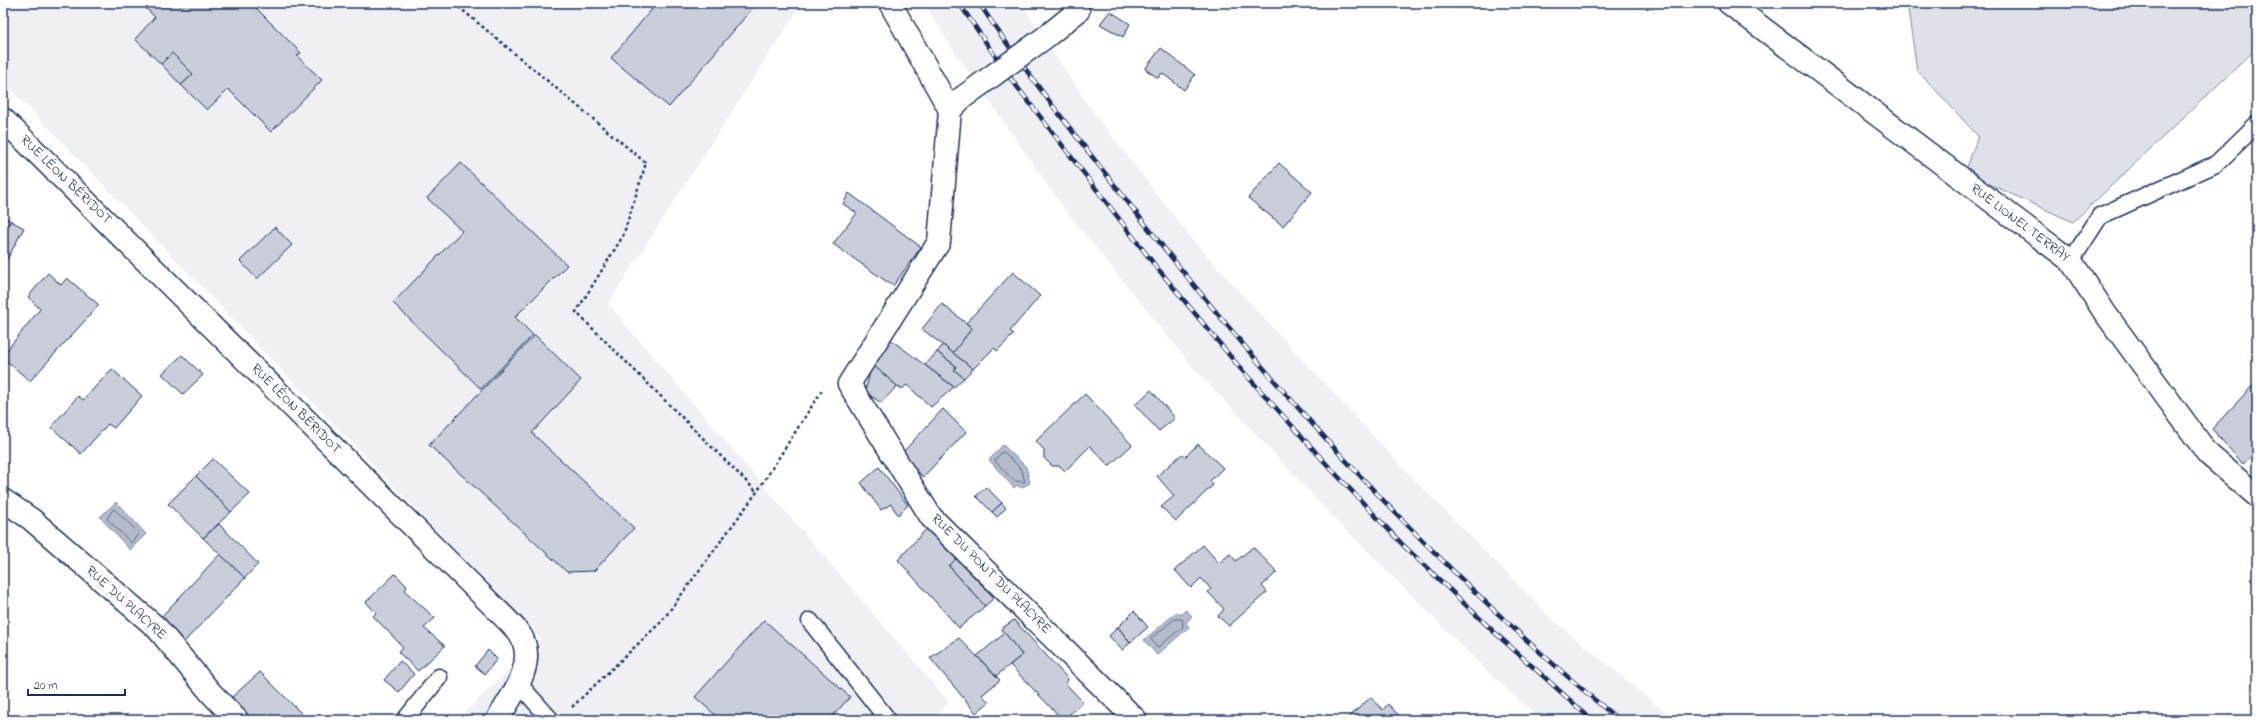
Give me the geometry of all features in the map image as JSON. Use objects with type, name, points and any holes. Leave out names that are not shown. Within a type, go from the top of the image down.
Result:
[{"type":"street","points":[[849,384],[939,242],[956,104],[890,3]]},
{"type":"street","points":[[956,104],[1078,11],[1075,3]]},
{"type":"street","name":"RUE LIONEL TERRAY","points":[[1728,3],[2071,261],[2105,313],[2208,454],[2257,496]]},
{"type":"street","name":"RUE LÉON BÉRIDOT","points":[[3,119],[316,429],[520,634],[527,655],[519,684],[497,720]]},
{"type":"street","name":"RUE DU PONT DU PLACYRE","points":[[849,384],[931,517],[1136,720]]},
{"type":"street","name":"RUE DU PLACYRE","points":[[3,500],[31,519],[158,628],[211,693],[237,720]]},
{"type":"lane","points":[[2071,261],[2100,216],[2216,164],[2257,124]]},
{"type":"lane","points":[[810,621],[888,720]]},
{"type":"lane","points":[[404,720],[439,677]]},
{"type":"lane","points":[[519,684],[551,720]]},
{"type":"path","points":[[454,3],[646,162],[623,236],[576,312],[757,492]]},
{"type":"path","points":[[569,710],[662,621],[757,492],[826,385],[837,381],[849,384]]},
{"type":"shaded area","points":[[3,3],[802,3],[608,304],[949,702],[933,720],[457,720],[541,639],[3,81]]},
{"type":"shaded area","points":[[924,3],[1021,3],[1088,105],[1191,238],[1273,328],[1405,470],[1552,619],[1675,720],[1542,720],[1491,675],[1335,519],[1190,364],[1066,211],[953,50]]},
{"type":"shaded area","points":[[1907,3],[2257,3],[2257,48],[2073,222],[1965,173],[1978,136],[1917,70]]},
{"type":"water","points":[[1003,445],[1026,467],[1030,483],[1021,488],[1017,485],[1014,488],[989,460]]},
{"type":"water","points":[[116,502],[146,534],[130,550],[100,517]]},
{"type":"water","points":[[1186,610],[1192,616],[1186,623],[1189,627],[1157,655],[1144,640],[1177,612],[1180,615]]},
{"type":"building","points":[[140,3],[251,3],[301,53],[297,56],[322,80],[271,132],[228,89],[207,110],[181,85],[193,74],[172,53],[161,64],[135,39],[155,17]]},
{"type":"building","points":[[657,3],[757,3],[669,107],[611,58]]},
{"type":"building","points":[[1110,11],[1130,24],[1123,37],[1100,24]]},
{"type":"building","points":[[1161,48],[1195,75],[1184,90],[1162,73],[1158,78],[1145,69]]},
{"type":"building","points":[[172,53],[193,74],[181,85],[161,64]]},
{"type":"building","points":[[461,163],[567,265],[515,317],[533,335],[481,389],[393,303],[462,231],[427,198]]},
{"type":"building","points":[[1279,163],[1312,192],[1283,226],[1248,198]]},
{"type":"building","points":[[849,193],[921,247],[893,286],[833,244],[857,213],[843,204]]},
{"type":"building","points":[[3,216],[11,221],[3,234]]},
{"type":"building","points":[[11,221],[24,228],[6,261],[3,259],[3,234]]},
{"type":"building","points":[[275,227],[292,245],[257,279],[240,261]]},
{"type":"building","points":[[1013,272],[1040,296],[1010,331],[1014,334],[997,351],[994,348],[973,369],[953,353],[972,328],[966,323]]},
{"type":"building","points":[[48,273],[61,285],[67,278],[99,305],[30,381],[3,358],[3,355],[40,309],[28,297]]},
{"type":"building","points":[[942,304],[972,328],[953,353],[922,329]]},
{"type":"building","points":[[535,335],[581,380],[532,433],[634,528],[594,571],[567,572],[429,445]]},
{"type":"building","points":[[890,339],[954,387],[931,407],[907,385],[902,389],[897,386],[872,364]]},
{"type":"building","points":[[943,345],[973,369],[964,378],[954,370],[956,366],[937,352]]},
{"type":"building","points":[[937,352],[956,366],[954,370],[964,378],[954,387],[925,365]]},
{"type":"building","points":[[182,355],[203,375],[183,394],[162,374]]},
{"type":"building","points":[[872,364],[897,386],[881,403],[865,392]]},
{"type":"building","points":[[112,369],[142,396],[114,428],[108,424],[81,454],[51,427],[78,396],[83,400]]},
{"type":"building","points":[[2257,381],[2257,451],[2243,464],[2212,429]]},
{"type":"building","points":[[1151,390],[1175,418],[1159,431],[1135,405]]},
{"type":"building","points":[[1085,394],[1132,445],[1109,466],[1090,446],[1065,471],[1060,466],[1052,466],[1044,458],[1044,450],[1036,441]]},
{"type":"building","points":[[943,409],[966,432],[923,477],[901,454]]},
{"type":"building","points":[[1198,444],[1223,468],[1210,481],[1213,485],[1176,521],[1161,507],[1174,496],[1157,476],[1182,454],[1185,457]]},
{"type":"building","points":[[213,459],[250,494],[231,512],[196,476]]},
{"type":"building","points":[[879,467],[908,505],[898,515],[891,504],[881,510],[861,483]]},
{"type":"building","points":[[196,476],[231,512],[203,538],[168,504]]},
{"type":"building","points":[[986,487],[1002,503],[992,512],[976,496]]},
{"type":"building","points":[[1002,503],[1006,508],[997,517],[992,512]]},
{"type":"building","points":[[219,524],[258,564],[245,578],[203,538]]},
{"type":"building","points":[[928,527],[957,558],[949,566],[985,606],[959,628],[898,560]]},
{"type":"building","points":[[1203,545],[1219,563],[1230,554],[1236,561],[1253,547],[1277,572],[1262,586],[1267,592],[1229,626],[1218,616],[1224,609],[1208,592],[1211,589],[1201,578],[1191,588],[1175,570]]},
{"type":"building","points":[[220,554],[245,578],[184,642],[160,618]]},
{"type":"building","points":[[957,558],[994,598],[985,606],[949,566]]},
{"type":"building","points":[[395,574],[407,586],[405,591],[435,618],[424,628],[445,646],[418,671],[398,652],[403,647],[373,616],[376,613],[366,602]]},
{"type":"building","points":[[1134,611],[1148,627],[1130,643],[1118,627]]},
{"type":"building","points":[[764,620],[850,697],[829,720],[721,720],[695,697]]},
{"type":"building","points":[[1014,620],[1068,679],[1066,684],[1083,702],[1063,720],[1010,665],[1022,655],[1001,629]]},
{"type":"building","points":[[1118,627],[1130,643],[1122,650],[1109,636]]},
{"type":"building","points":[[1005,633],[1022,655],[996,676],[977,656]]},
{"type":"building","points":[[959,638],[1000,680],[982,695],[989,702],[976,713],[930,658]]},
{"type":"building","points":[[488,650],[497,659],[485,674],[475,666]]},
{"type":"building","points":[[400,661],[414,674],[399,692],[384,680]]},
{"type":"building","points":[[260,672],[302,714],[294,720],[251,720],[232,697]]},
{"type":"building","points":[[1371,697],[1383,710],[1388,704],[1403,720],[1346,720]]},
{"type":"railway","points":[[959,3],[1008,75],[1154,264],[1240,368],[1331,469],[1404,546],[1493,631],[1592,720]]},
{"type":"railway","points":[[979,3],[996,29],[1070,128],[1182,271],[1298,408],[1358,474],[1421,539],[1551,662],[1619,720]]}]
